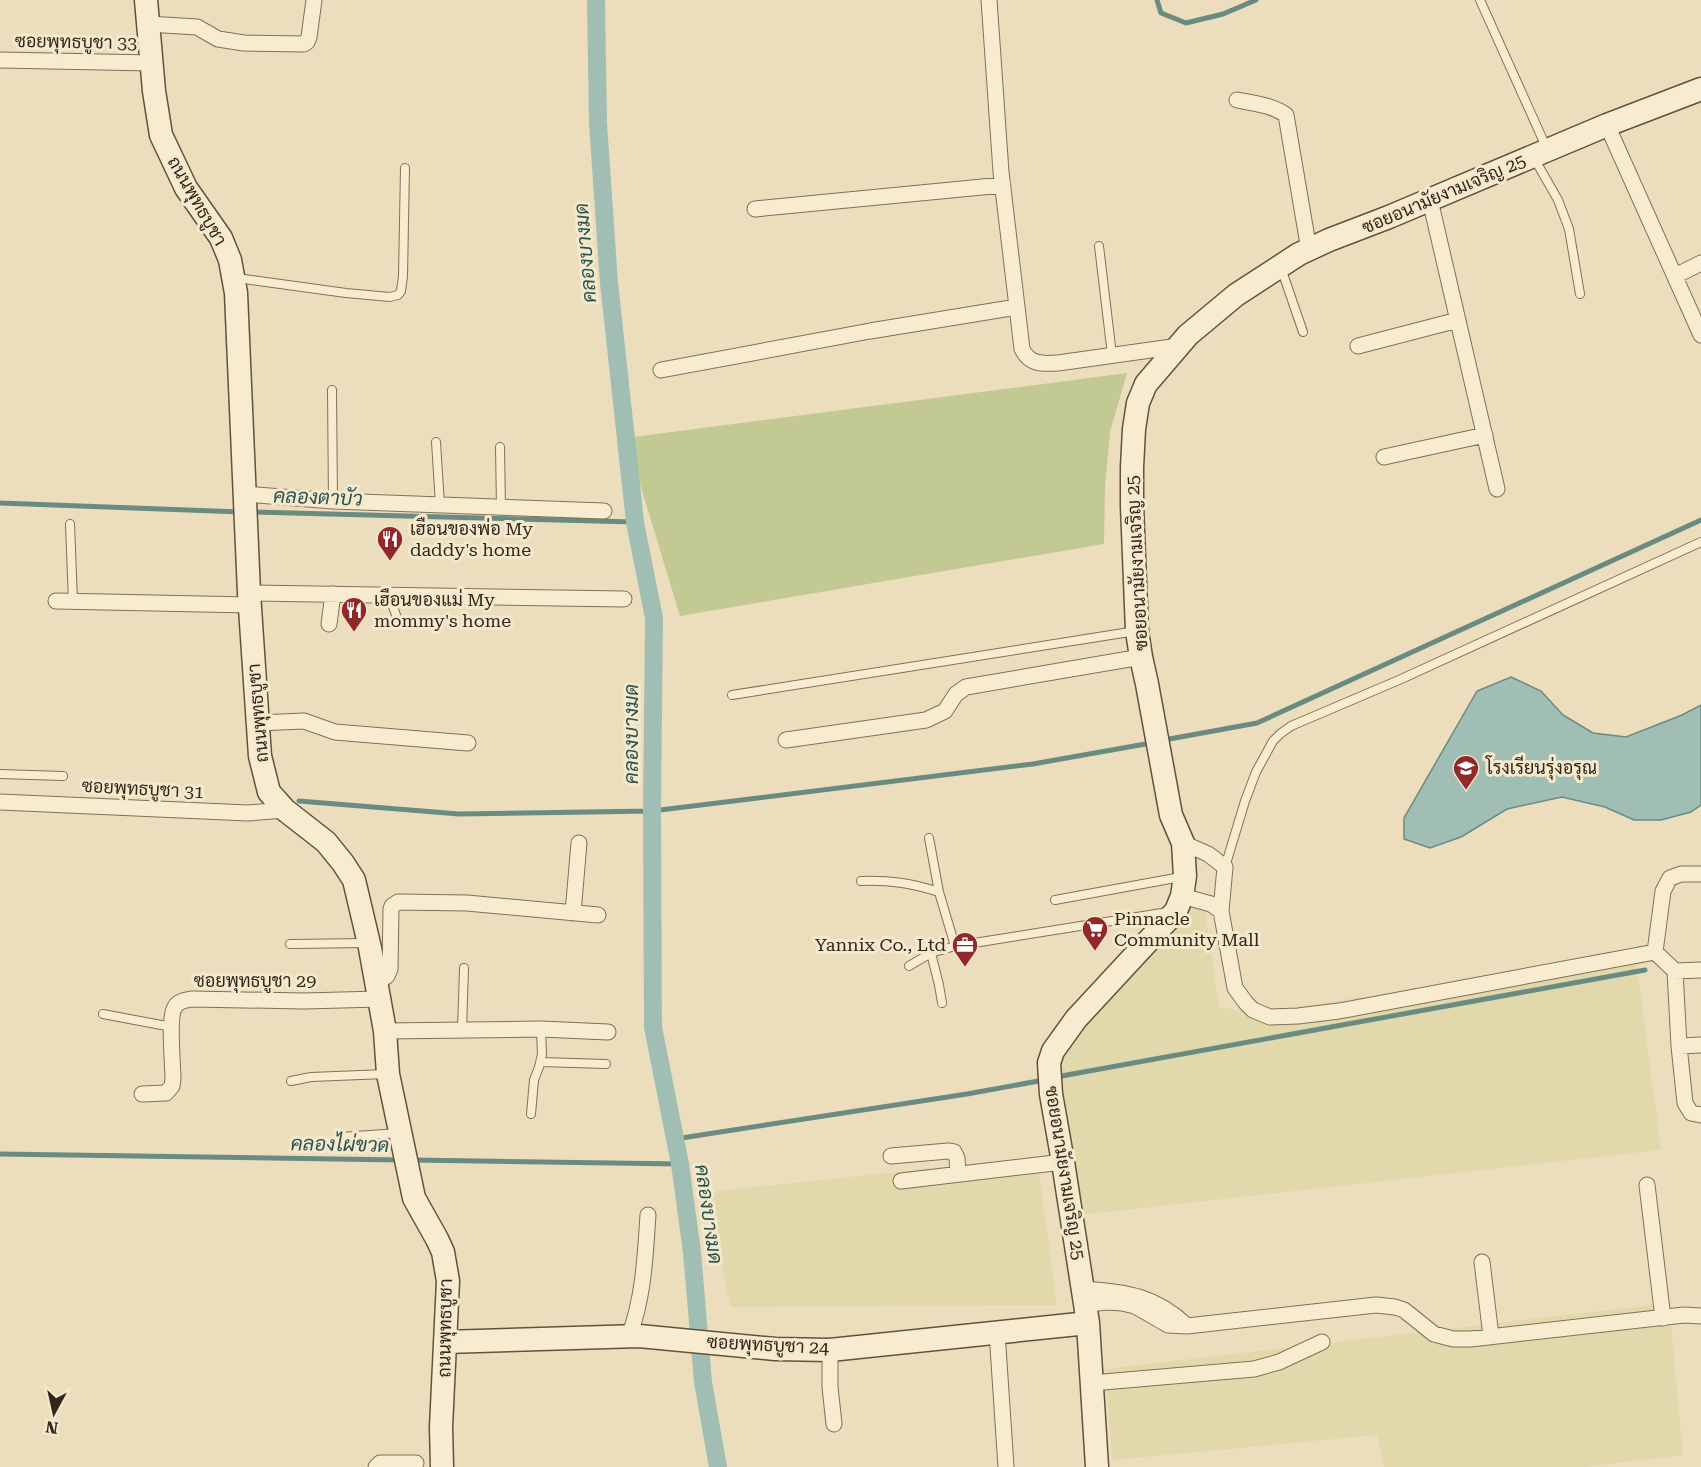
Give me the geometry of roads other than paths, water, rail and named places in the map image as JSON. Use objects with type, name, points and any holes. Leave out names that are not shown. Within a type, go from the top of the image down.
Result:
[{"type":"street","name":"ถนนพุทธบูชา","points":[[146,0],[161,135],[186,188],[221,238],[230,260],[236,293],[250,599],[260,756],[264,778],[269,792],[285,810],[326,842],[343,862],[354,880],[369,943],[385,1031],[388,1074],[414,1198],[437,1239],[446,1266],[448,1281],[441,1427],[442,1467]]},
{"type":"street","points":[[148,24],[197,27],[218,39],[244,44],[304,44],[309,37],[314,0]]},
{"type":"street","points":[[989,0],[1003,185],[1022,349],[1026,357],[1031,361],[1045,364],[1179,346]]},
{"type":"street","name":"ซอยพุทธบูชา 33","points":[[0,60],[152,63]]},
{"type":"street","name":"ซอยอนามัยงามเจริญ 25","points":[[1097,1467],[1085,1306],[1051,1094],[1050,1063],[1053,1051],[1076,1019],[1181,895],[1183,843],[1171,815],[1137,631],[1132,506],[1134,429],[1138,404],[1146,384],[1188,335],[1236,295],[1309,250],[1607,125],[1701,89]]},
{"type":"street","points":[[1237,100],[1263,105],[1286,115],[1309,250]]},
{"type":"street","points":[[1607,125],[1701,335]]},
{"type":"street","points":[[755,209],[1003,185]]},
{"type":"street","points":[[1430,200],[1497,489]]},
{"type":"street","points":[[1674,276],[1701,263]]},
{"type":"street","points":[[661,370],[870,331],[1017,307]]},
{"type":"street","points":[[1358,346],[1458,320]]},
{"type":"street","points":[[1384,457],[1485,435]]},
{"type":"street","points":[[246,506],[333,501],[604,512]]},
{"type":"street","points":[[329,624],[333,594]]},
{"type":"street","points":[[56,601],[250,599],[333,594],[624,599]]},
{"type":"street","points":[[786,740],[926,720],[945,711],[956,694],[966,687],[1141,657]]},
{"type":"street","points":[[258,723],[304,721],[335,732],[468,743]]},
{"type":"street","name":"ซอยพุทธบูชา 31","points":[[0,802],[248,813],[285,810]]},
{"type":"street","points":[[573,913],[579,843]]},
{"type":"street","points":[[1183,843],[1208,854],[1225,867],[1221,911],[1235,988],[1253,1010],[1270,1017],[1339,1011],[1655,952]]},
{"type":"street","points":[[1655,952],[1663,891],[1670,878],[1681,874],[1701,874]]},
{"type":"street","points":[[1181,895],[1211,904],[1221,911]]},
{"type":"street","points":[[378,991],[390,969],[391,909],[398,902],[467,903],[598,915]]},
{"type":"street","points":[[1655,952],[1675,971],[1685,1103],[1690,1113],[1701,1115]]},
{"type":"street","points":[[1675,971],[1701,970]]},
{"type":"street","name":"ซอยพุทธบูชา 29","points":[[142,1094],[166,1093],[172,1086],[173,1009],[183,1001],[192,999],[304,1001],[378,991]]},
{"type":"street","points":[[385,1031],[541,1029],[608,1032]]},
{"type":"street","points":[[1679,1046],[1701,1045]]},
{"type":"street","points":[[891,1156],[954,1152],[957,1158],[958,1174]]},
{"type":"street","points":[[901,1181],[1063,1162]]},
{"type":"street","points":[[1647,1185],[1663,1318]]},
{"type":"street","points":[[634,1336],[642,1291],[648,1215]]},
{"type":"street","points":[[1482,1262],[1491,1336]]},
{"type":"street","points":[[1085,1306],[1109,1302],[1122,1303],[1144,1311],[1168,1325],[1187,1326],[1376,1305],[1404,1310],[1434,1334],[1453,1339],[1701,1316]]},
{"type":"street","name":"ซอยพุทธบูชา 24","points":[[446,1342],[634,1336],[775,1349],[830,1350],[997,1332],[1085,1306]]},
{"type":"street","points":[[997,1332],[1006,1467]]},
{"type":"street","points":[[1092,1383],[1254,1369],[1279,1362],[1323,1342]]},
{"type":"street","points":[[830,1350],[831,1403],[834,1424]]},
{"type":"street","points":[[376,1467],[380,1463],[416,1463]]},
{"type":"lane","points":[[1480,0],[1569,229],[1580,294]]},
{"type":"lane","points":[[233,278],[346,293],[390,297],[398,295],[401,291],[403,276],[405,168]]},
{"type":"lane","points":[[1098,246],[1112,355]]},
{"type":"lane","points":[[1281,267],[1303,332]]},
{"type":"lane","points":[[332,390],[333,501]]},
{"type":"lane","points":[[436,442],[440,505]]},
{"type":"lane","points":[[500,447],[501,508]]},
{"type":"lane","points":[[70,524],[73,602]]},
{"type":"lane","points":[[1225,867],[1256,771],[1273,741],[1285,730],[1701,542]]},
{"type":"lane","points":[[388,595],[398,621]]},
{"type":"lane","points":[[732,695],[1137,631]]},
{"type":"lane","points":[[0,774],[63,776]]},
{"type":"lane","points":[[929,838],[939,892],[955,946]]},
{"type":"lane","points":[[861,881],[894,881],[939,892]]},
{"type":"lane","points":[[1055,900],[1181,895]]},
{"type":"lane","points":[[909,966],[931,953],[955,946],[1181,895]]},
{"type":"lane","points":[[290,944],[369,943]]},
{"type":"lane","points":[[931,953],[942,1004]]},
{"type":"lane","points":[[462,1030],[464,968]]},
{"type":"lane","points":[[103,1014],[172,1027]]},
{"type":"lane","points":[[531,1114],[532,1090],[541,1062],[541,1029]]},
{"type":"lane","points":[[541,1062],[606,1064]]},
{"type":"lane","points":[[291,1081],[311,1077],[388,1074]]},
{"type":"lane","points":[[340,1137],[403,1143]]},
{"type":"water","points":[[1511,677],[1541,691],[1563,715],[1593,733],[1626,737],[1701,705],[1701,805],[1691,812],[1661,820],[1634,820],[1605,807],[1562,797],[1507,809],[1461,837],[1430,848],[1404,839],[1404,818],[1477,691]]},
{"type":"waterway","name":"คลองบางมด","points":[[596,0],[598,123],[609,283],[635,522],[654,618],[653,1027],[680,1164],[692,1252],[703,1382],[718,1467]]},
{"type":"waterway","points":[[1157,0],[1161,13],[1186,23],[1223,14],[1256,0]]},
{"type":"waterway","name":"คลองตาบัว","points":[[0,503],[241,512]]},
{"type":"waterway","name":"คลองตาบัว","points":[[250,512],[635,522]]},
{"type":"waterway","points":[[1164,740],[1257,723],[1701,520]]},
{"type":"waterway","points":[[299,801],[459,814],[652,811],[1033,764],[1151,743]]},
{"type":"waterway","points":[[1056,1077],[1645,970]]},
{"type":"waterway","points":[[675,1139],[1044,1080]]},
{"type":"waterway","name":"คลองไผ่ขวด","points":[[0,1154],[400,1160]]},
{"type":"waterway","name":"คลองไผ่ขวด","points":[[413,1160],[680,1164]]},
{"type":"place","name":"เฮือนของพ่อ My daddy's home","points":[[390,562]]},
{"type":"place","name":"เฮือนของแม่ My mommy's home","points":[[354,633]]},
{"type":"place","name":"โรงเรียนรุ่งอรุณ","points":[[1466,791]]},
{"type":"place","name":"Pinnacle Community Mall","points":[[1095,952]]},
{"type":"place","name":"Yannix Co., Ltd","points":[[965,968]]}]
